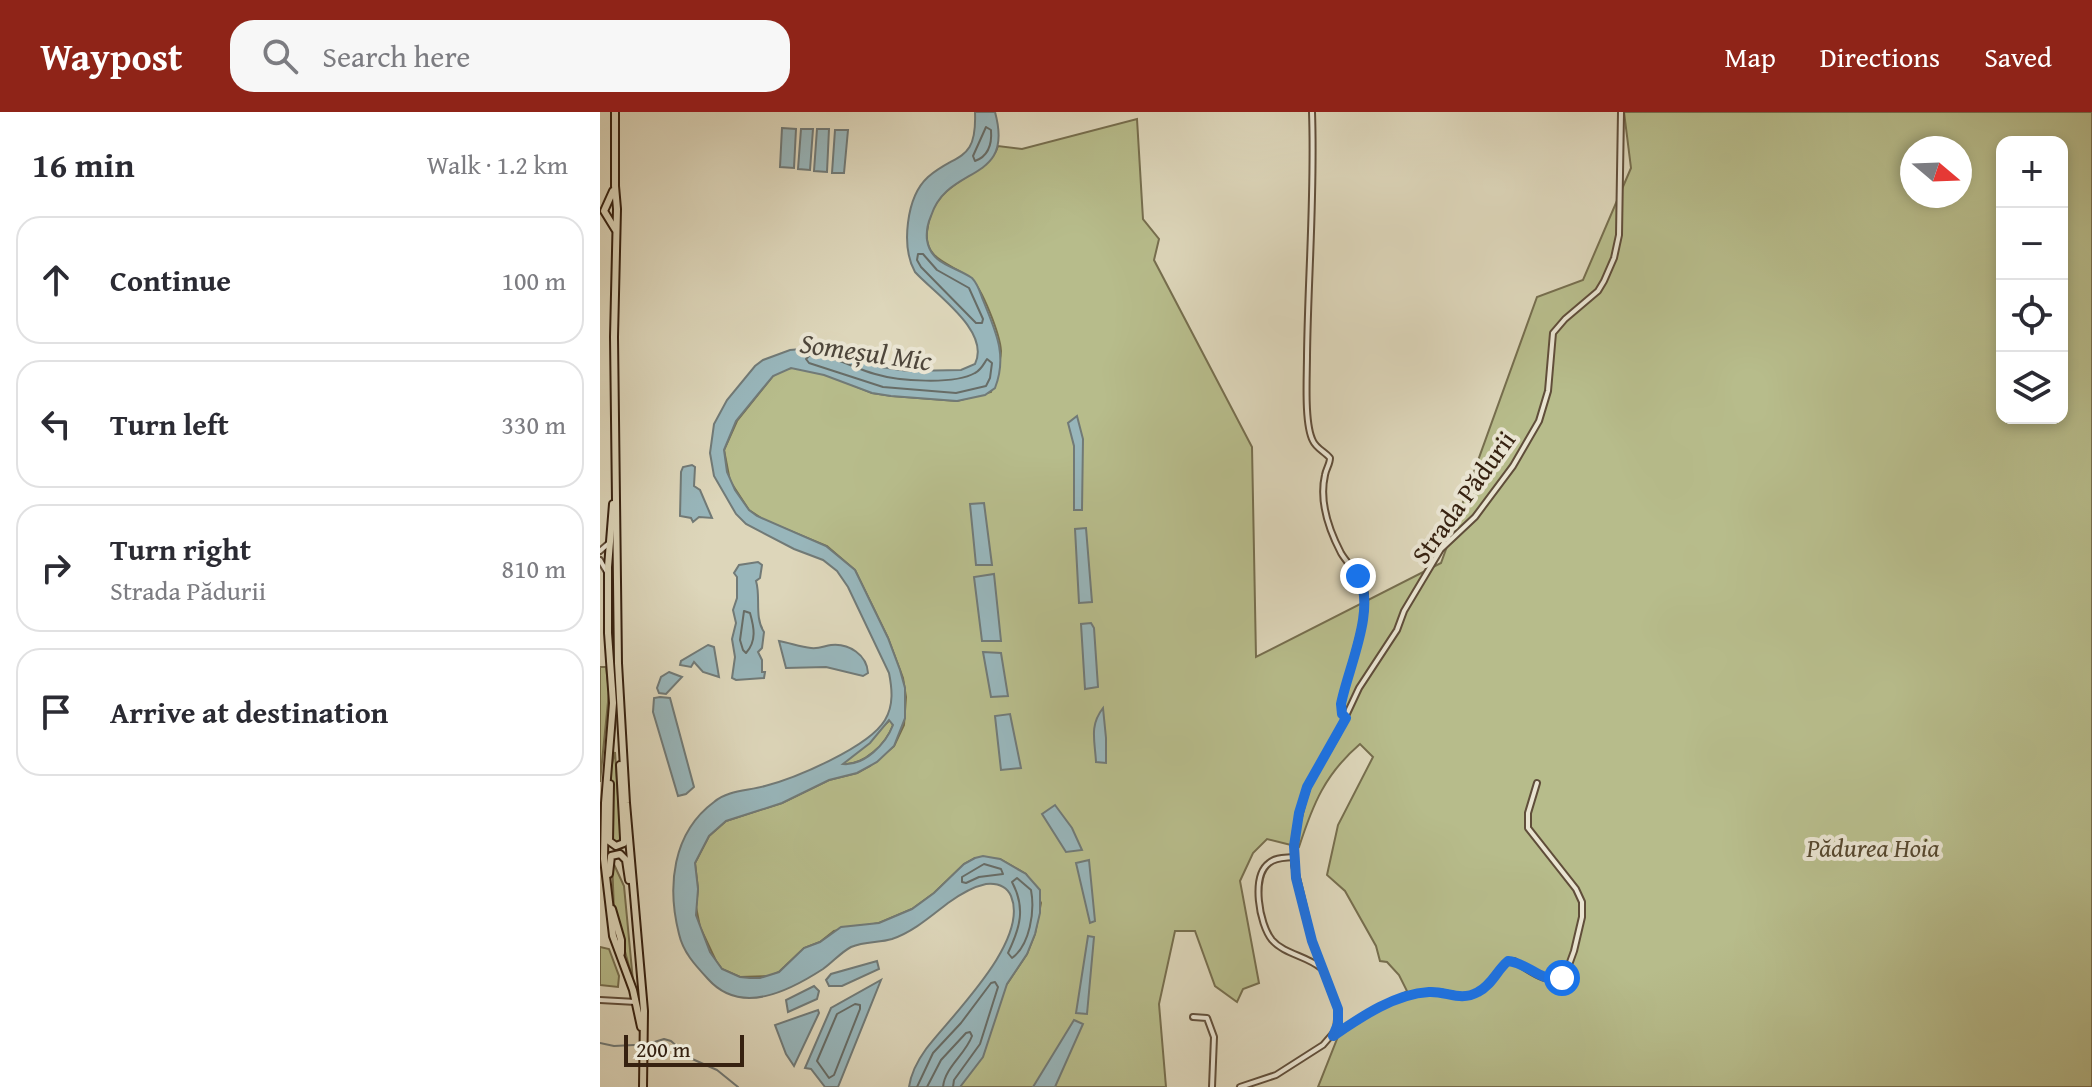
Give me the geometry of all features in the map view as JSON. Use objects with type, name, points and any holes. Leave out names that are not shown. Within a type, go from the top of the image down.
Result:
[{"type":"main road","points":[[615,112],[615,469],[622,750],[644,1011],[643,1087]]},
{"type":"main road","points":[[615,186],[604,209],[615,232]]},
{"type":"main road","points":[[609,203],[617,210]]},
{"type":"main road","points":[[609,216],[617,210]]},
{"type":"main road","points":[[615,469],[608,580],[613,703],[604,846],[613,936],[636,1002],[644,1045]]},
{"type":"main road","points":[[608,765],[609,841],[616,846],[624,843],[619,775],[622,750]]},
{"type":"main road","points":[[622,962],[621,940],[610,899],[611,856],[620,854],[626,860],[633,891]]},
{"type":"street","name":"Strada Pădurii","points":[[1312,112],[1307,393],[1311,435],[1314,443],[1330,458],[1324,481],[1325,513],[1342,554],[1353,566],[1364,587],[1366,598],[1358,644],[1341,704],[1342,714],[1346,718]]},
{"type":"street","name":"Strada Pădurii","points":[[1333,1036],[1338,1024],[1338,1009],[1322,969],[1301,899],[1293,857],[1296,829],[1307,787],[1346,718],[1361,684],[1395,633],[1404,611],[1441,549],[1473,520],[1513,466],[1539,421],[1548,391],[1553,333],[1598,291],[1618,244],[1621,112]]},
{"type":"street","points":[[609,558],[600,552],[607,546],[610,534]]},
{"type":"street","points":[[608,580],[606,568],[600,560],[609,558]]},
{"type":"street","points":[[1240,1087],[1276,1075],[1333,1036],[1406,995],[1434,991],[1453,997],[1477,993],[1488,986],[1508,961],[1518,963],[1543,978],[1556,980],[1565,976],[1582,917],[1582,902],[1576,889],[1528,828],[1528,813],[1537,783]]},
{"type":"street","points":[[1293,857],[1278,858],[1268,863],[1261,873],[1257,891],[1262,913],[1274,943],[1322,969]]},
{"type":"street","points":[[600,1000],[636,1002]]},
{"type":"street","points":[[1193,1017],[1207,1018],[1212,1029],[1212,1087]]},
{"type":"green space","name":"Pădurea Hoia","points":[[1624,112],[2092,112],[2092,1087],[1318,1087],[1341,1029],[1407,991],[1399,975],[1387,962],[1380,961],[1376,946],[1345,891],[1327,875],[1338,825],[1373,757],[1360,744],[1329,778],[1299,847],[1267,839],[1253,853],[1240,881],[1259,983],[1243,989],[1237,1002],[1215,986],[1195,931],[1175,931],[1159,1004],[1166,1087],[922,1087],[1007,984],[1027,954],[1035,934],[1041,903],[1026,874],[1000,859],[975,858],[912,909],[879,923],[834,931],[820,942],[804,948],[779,972],[770,976],[740,977],[722,969],[700,927],[696,907],[698,889],[695,863],[709,836],[726,821],[782,803],[829,780],[857,773],[870,766],[894,746],[904,725],[906,697],[903,678],[888,638],[855,570],[827,546],[764,520],[749,510],[730,481],[724,450],[737,421],[773,376],[785,369],[806,366],[872,393],[892,396],[957,401],[991,392],[1001,351],[990,312],[975,283],[935,256],[927,242],[927,232],[931,214],[939,200],[992,157],[998,146],[1022,149],[1137,119],[1143,219],[1159,239],[1154,260],[1252,447],[1256,657],[1441,563],[1537,297],[1583,280],[1631,168]]},
{"type":"green space","points":[[600,667],[606,667],[609,692],[600,782]]},
{"type":"green space","points":[[890,720],[893,725],[880,746],[866,758],[842,764]]},
{"type":"green space","points":[[615,752],[621,840],[618,844],[611,840],[611,768]]},
{"type":"green space","points":[[612,860],[624,886],[633,981],[614,911]]},
{"type":"green space","points":[[600,947],[609,949],[619,976],[618,987],[600,985]]},
{"type":"water","points":[[975,112],[995,112],[999,135],[996,152],[988,163],[939,199],[930,219],[927,237],[933,255],[972,278],[979,288],[1000,354],[995,388],[985,395],[957,401],[891,396],[791,368],[773,376],[736,421],[724,450],[727,472],[749,510],[826,546],[855,570],[900,670],[905,688],[905,718],[894,746],[877,762],[857,773],[829,780],[782,803],[726,821],[709,836],[695,863],[698,889],[696,915],[710,952],[722,969],[750,978],[779,972],[804,948],[820,942],[841,927],[879,923],[912,909],[975,858],[1000,859],[1026,874],[1040,890],[1040,913],[1027,954],[1007,984],[983,1057],[960,1087],[909,1087],[923,1053],[969,998],[999,955],[1014,914],[1011,896],[1006,889],[993,884],[976,887],[900,936],[851,947],[823,969],[795,985],[780,992],[750,998],[721,990],[694,963],[681,941],[675,916],[674,880],[681,845],[689,829],[714,802],[732,793],[778,782],[831,760],[864,741],[877,730],[888,714],[892,696],[889,673],[848,587],[837,571],[823,560],[746,524],[736,514],[714,476],[710,453],[714,424],[727,400],[755,366],[790,350],[825,347],[881,367],[908,371],[961,370],[975,364],[978,351],[975,339],[958,314],[915,272],[907,236],[911,209],[921,186],[938,169],[969,148],[975,128]],"holes":[[[889,720],[893,725],[885,739],[866,758],[843,764],[870,743]]]},
{"type":"water","points":[[782,128],[796,129],[794,168],[780,167]]},
{"type":"water","points":[[801,129],[813,129],[810,170],[798,169]]},
{"type":"water","points":[[817,129],[829,129],[827,172],[814,171]]},
{"type":"water","points":[[835,130],[848,130],[844,173],[832,173]]},
{"type":"water","points":[[1077,416],[1083,439],[1082,510],[1074,510],[1074,446],[1068,423]]},
{"type":"water","points":[[683,467],[695,467],[694,486],[700,490],[712,518],[699,517],[693,522],[691,518],[680,516],[681,472]]},
{"type":"water","points":[[984,503],[992,565],[976,565],[970,504]]},
{"type":"water","points":[[1086,528],[1092,602],[1079,603],[1075,529]]},
{"type":"water","points":[[758,562],[762,565],[760,578],[756,581],[758,613],[764,632],[762,648],[758,652],[764,678],[736,680],[732,678],[735,657],[732,639],[736,623],[733,610],[737,598],[737,577],[734,573],[739,565]]},
{"type":"water","points":[[994,574],[1001,641],[982,641],[974,577]]},
{"type":"water","points":[[1091,623],[1094,628],[1098,687],[1085,689],[1081,624]]},
{"type":"water","points":[[779,641],[811,648],[844,646],[861,656],[868,673],[863,676],[826,667],[786,668]]},
{"type":"water","points":[[708,645],[714,647],[719,677],[703,672],[694,662],[691,667],[680,665],[681,661]]},
{"type":"water","points":[[983,652],[1001,653],[1008,696],[991,697]]},
{"type":"water","points":[[669,672],[682,677],[666,694],[659,693],[657,688],[661,677]]},
{"type":"water","points":[[654,698],[670,698],[694,787],[678,796],[653,712]]},
{"type":"water","points":[[1103,708],[1106,763],[1096,762],[1094,740],[1094,727]]},
{"type":"water","points":[[1010,714],[1021,768],[1001,770],[995,716]]},
{"type":"water","points":[[1055,805],[1072,828],[1082,850],[1066,852],[1042,814]]},
{"type":"water","points":[[1089,860],[1095,921],[1090,923],[1076,863]]},
{"type":"water","points":[[1088,936],[1094,937],[1087,1014],[1076,1013]]},
{"type":"water","points":[[877,961],[879,969],[842,986],[829,986],[826,980],[831,974]]},
{"type":"water","points":[[881,980],[838,1087],[825,1087],[811,1069],[805,1068],[831,1008]]},
{"type":"water","points":[[814,986],[819,991],[817,999],[788,1012],[786,1000]]},
{"type":"water","points":[[818,1010],[819,1013],[794,1066],[775,1025]]},
{"type":"water","points":[[1074,1020],[1083,1024],[1055,1087],[1033,1087]]},
{"type":"waterway","points":[[648,1044],[664,1039],[671,1041],[690,1058],[717,1070],[738,1087]]},
{"type":"waterway","points":[[600,1043],[634,1045]]},
{"type":"route","points":[[1358,576],[1366,598],[1358,644],[1341,704],[1342,714],[1346,718],[1307,787],[1299,813],[1293,857],[1312,941],[1338,1009],[1338,1024],[1333,1036],[1406,995],[1434,991],[1453,997],[1477,993],[1488,986],[1508,961],[1514,961],[1543,978],[1562,978]]},
{"type":"water label","name":"Someșul Mic","points":[[866,351]]}]
